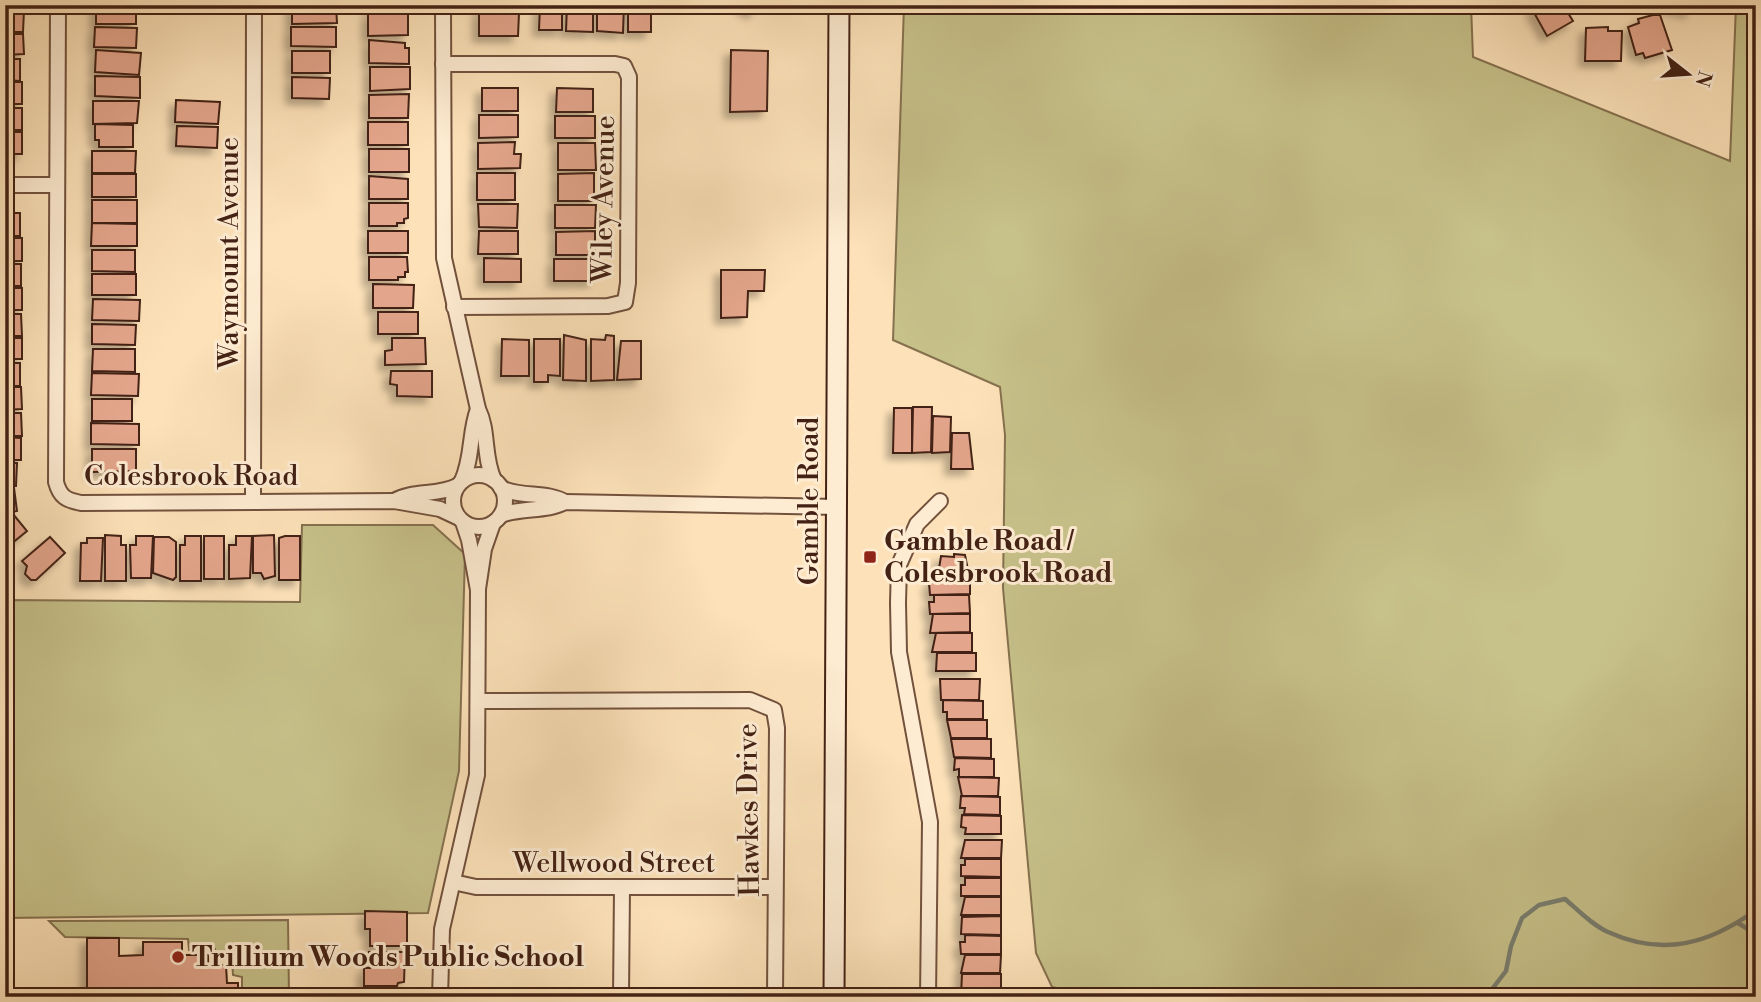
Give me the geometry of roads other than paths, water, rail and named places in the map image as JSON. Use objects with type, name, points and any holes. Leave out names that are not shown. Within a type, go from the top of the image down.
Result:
[{"type":"main road","name":"Gamble Road","points":[[834,997],[839,5]]},
{"type":"street","name":"Colesbrook Road","points":[[58,5],[56,482],[59,494],[68,501],[81,503],[394,501],[440,509],[460,520]]},
{"type":"street","name":"Waymount Avenue","points":[[253,501],[254,5]]},
{"type":"street","points":[[440,997],[442,929],[476,783],[478,590],[484,549],[505,501],[486,458],[484,421],[478,410],[454,307],[443,243],[443,5]]},
{"type":"street","name":"Wiley Avenue","points":[[443,64],[615,64],[624,66],[629,77],[628,293],[625,302],[608,306],[454,307]]},
{"type":"street","points":[[5,185],[57,185]]},
{"type":"street","points":[[478,410],[474,422],[471,460],[452,502],[469,540],[478,590]]},
{"type":"street","points":[[459,483],[479,475],[521,494],[556,497],[565,502]]},
{"type":"street","name":"Colesbrook Road","points":[[394,501],[403,496],[445,492],[459,483]]},
{"type":"street","points":[[928,997],[930,822],[898,652],[898,603],[899,565],[917,524],[940,500]]},
{"type":"street","points":[[460,520],[477,528],[519,509],[557,506],[565,502],[836,507]]},
{"type":"street","name":"Hawkes Drive","points":[[478,701],[736,700],[763,703],[774,710],[777,719],[775,997]]},
{"type":"street","name":"Wellwood Street","points":[[453,882],[476,887],[775,887]]},
{"type":"street","points":[[621,997],[622,888]]},
{"type":"waterway","points":[[1486,997],[1506,971],[1511,946],[1522,918],[1539,905],[1565,899],[1608,932],[1628,940],[1667,945],[1685,943],[1721,931],[1756,910]]},
{"type":"waterway","points":[[1738,923],[1756,934]]},
{"type":"place","name":"Gamble Road / Colesbrook Road","points":[[870,557]]},
{"type":"place","name":"Trillium Woods Public School","points":[[178,957]]}]
